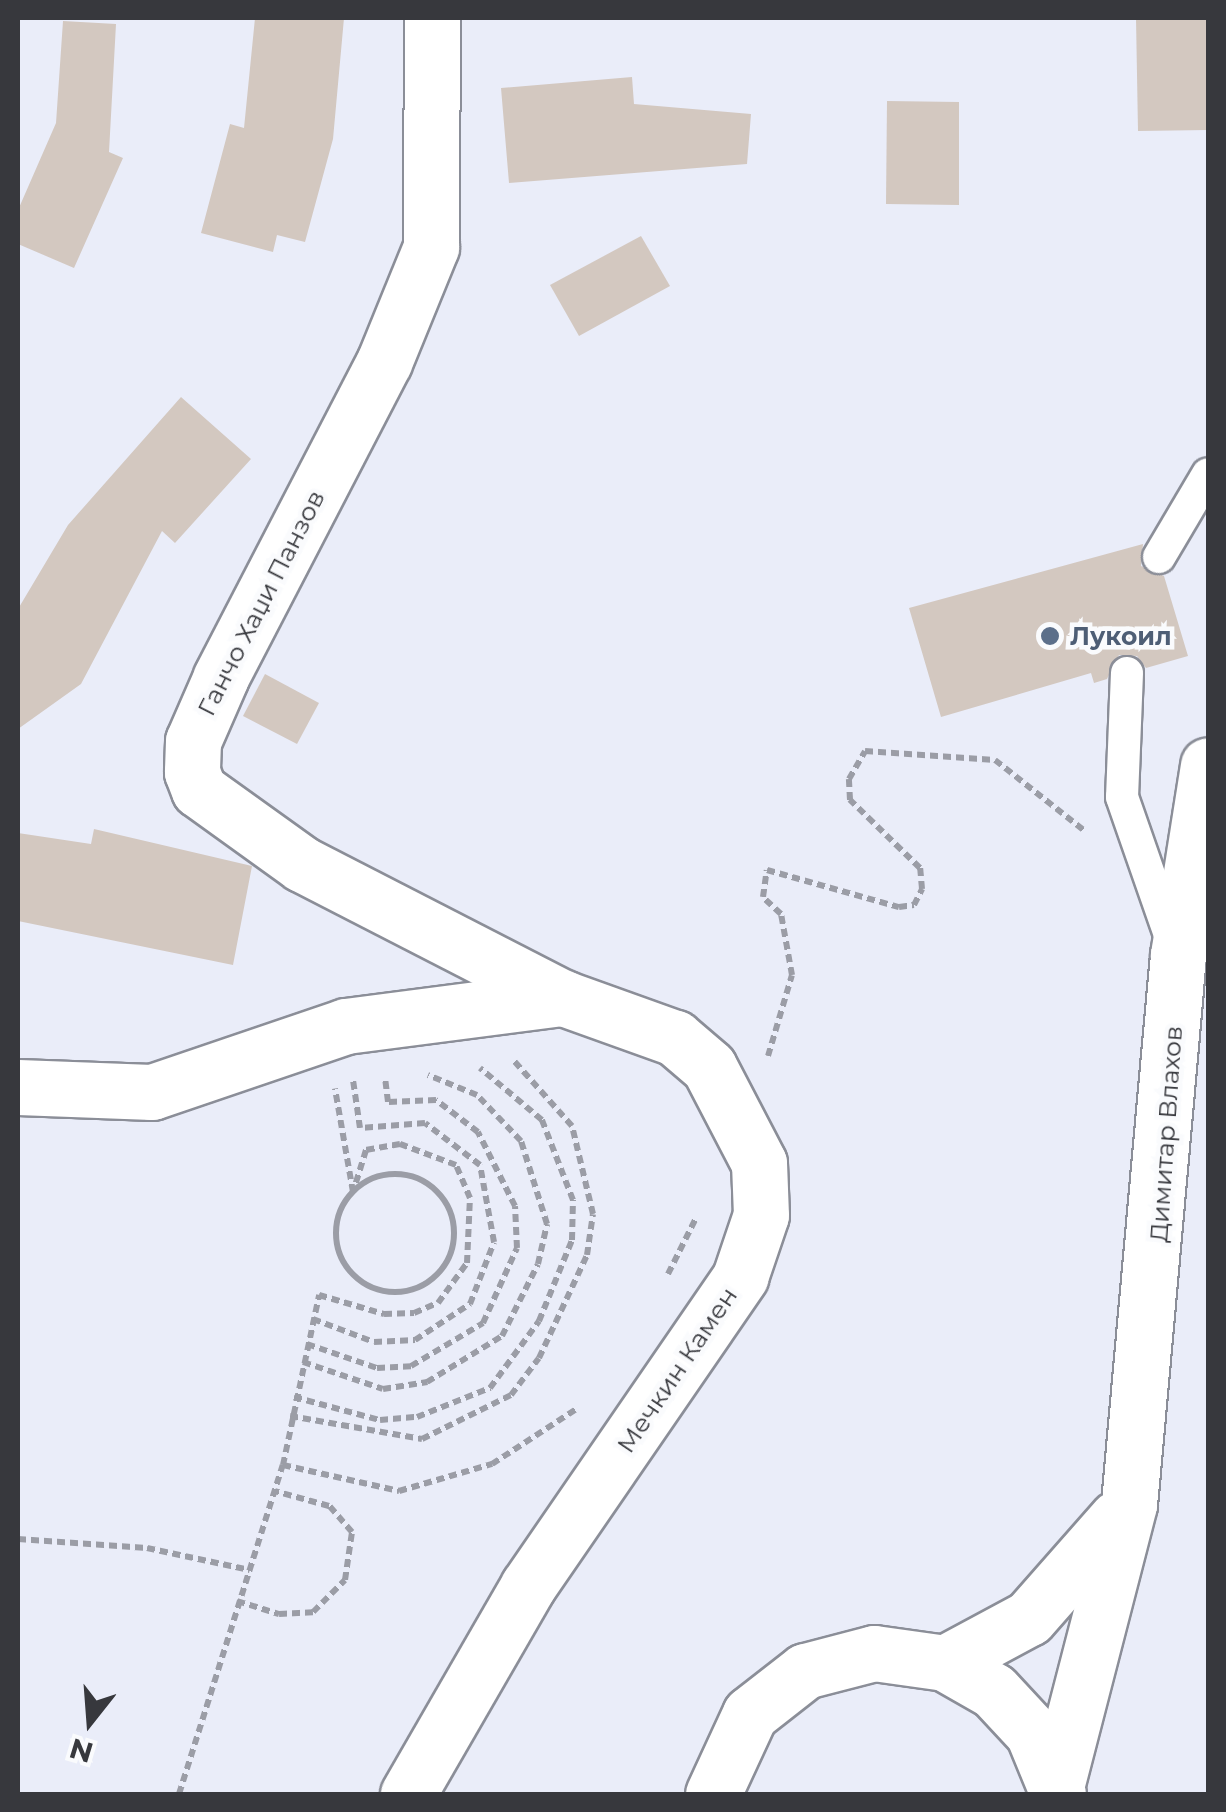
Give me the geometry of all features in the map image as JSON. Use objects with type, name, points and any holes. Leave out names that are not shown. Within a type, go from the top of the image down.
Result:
[{"type":"street","name":"Ганчо Хаџи Панзов","points":[[432,18],[431,246],[384,362],[221,677],[193,742],[192,772],[199,790],[302,864],[562,998]]},
{"type":"street","name":"Димитар Влахов","points":[[1057,1789],[1128,1504],[1178,956],[1208,765]]},
{"type":"street","points":[[18,1087],[152,1092],[346,1026],[562,998]]},
{"type":"street","name":"Мечкин Камен","points":[[408,1794],[528,1586],[740,1278],[762,1214],[758,1163],[739,1114],[709,1067],[675,1038],[562,998]]},
{"type":"street","points":[[945,1663],[1030,1618],[1128,1504]]},
{"type":"street","points":[[713,1794],[750,1714],[805,1671],[874,1653],[945,1663],[1007,1705],[1057,1789]]},
{"type":"lane","points":[[1159,557],[1208,474]]},
{"type":"lane","points":[[1126,673],[1122,797],[1138,860],[1178,956]]},
{"type":"path","points":[[739,1114],[783,1024],[792,975],[782,914],[763,897],[768,870],[899,907],[914,904],[922,889],[920,868],[850,800],[854,760],[865,751],[996,760],[1094,840],[1138,860]]},
{"type":"path","points":[[290,1416],[422,1439],[511,1395],[540,1358],[587,1254],[593,1214],[572,1126],[499,1046]]},
{"type":"path","points":[[294,1397],[380,1420],[416,1417],[490,1388],[539,1321],[572,1240],[565,1169],[542,1120],[467,1059]]},
{"type":"path","points":[[332,1068],[353,1192]]},
{"type":"path","points":[[313,1319],[374,1342],[415,1340],[470,1304],[494,1242],[480,1165],[425,1123],[360,1128],[352,1068]]},
{"type":"path","points":[[307,1344],[377,1368],[412,1366],[483,1322],[517,1248],[515,1206],[478,1132],[436,1100],[388,1102],[383,1070]]},
{"type":"path","points":[[303,1362],[383,1389],[427,1382],[502,1336],[538,1264],[547,1224],[521,1141],[476,1095],[420,1073]]},
{"type":"path","points":[[179,1794],[283,1464],[294,1397],[320,1296],[384,1314],[414,1312],[438,1303],[467,1263],[470,1198],[456,1165],[400,1144],[366,1150],[335,1234],[350,1272],[400,1292],[438,1276],[455,1229],[438,1192],[386,1174],[353,1192]]},
{"type":"path","points":[[661,1289],[703,1202]]},
{"type":"path","points":[[283,1464],[398,1491],[492,1464],[591,1392]]},
{"type":"path","points":[[237,1601],[314,1612],[346,1580],[352,1532],[330,1506],[274,1491]]},
{"type":"path","points":[[18,1539],[147,1548],[250,1570]]},
{"type":"building","points":[[255,18],[344,18],[333,139],[305,242],[277,235],[273,252],[201,233],[230,124],[244,128]]},
{"type":"building","points":[[1136,18],[1208,18],[1208,130],[1138,131]]},
{"type":"building","points":[[63,21],[116,24],[109,152],[123,158],[74,268],[18,244],[18,210],[56,123]]},
{"type":"building","points":[[632,77],[634,104],[751,114],[747,164],[509,183],[501,88]]},
{"type":"building","points":[[887,101],[959,102],[959,205],[886,204]]},
{"type":"building","points":[[641,236],[670,286],[579,336],[550,285]]},
{"type":"building","points":[[181,397],[251,459],[175,543],[162,531],[81,684],[18,729],[18,609],[68,525]]},
{"type":"building","name":"Лукоил","points":[[1143,544],[1141,566],[1164,576],[1188,656],[1146,668],[1137,656],[1119,655],[1107,679],[1094,683],[1091,673],[941,717],[909,608]]},
{"type":"building","points":[[265,674],[319,703],[297,744],[243,716]]},
{"type":"building","points":[[94,829],[252,866],[233,965],[18,921],[18,833],[91,844]]},
{"type":"place","name":"Лукоил","points":[[1050,636]]}]
